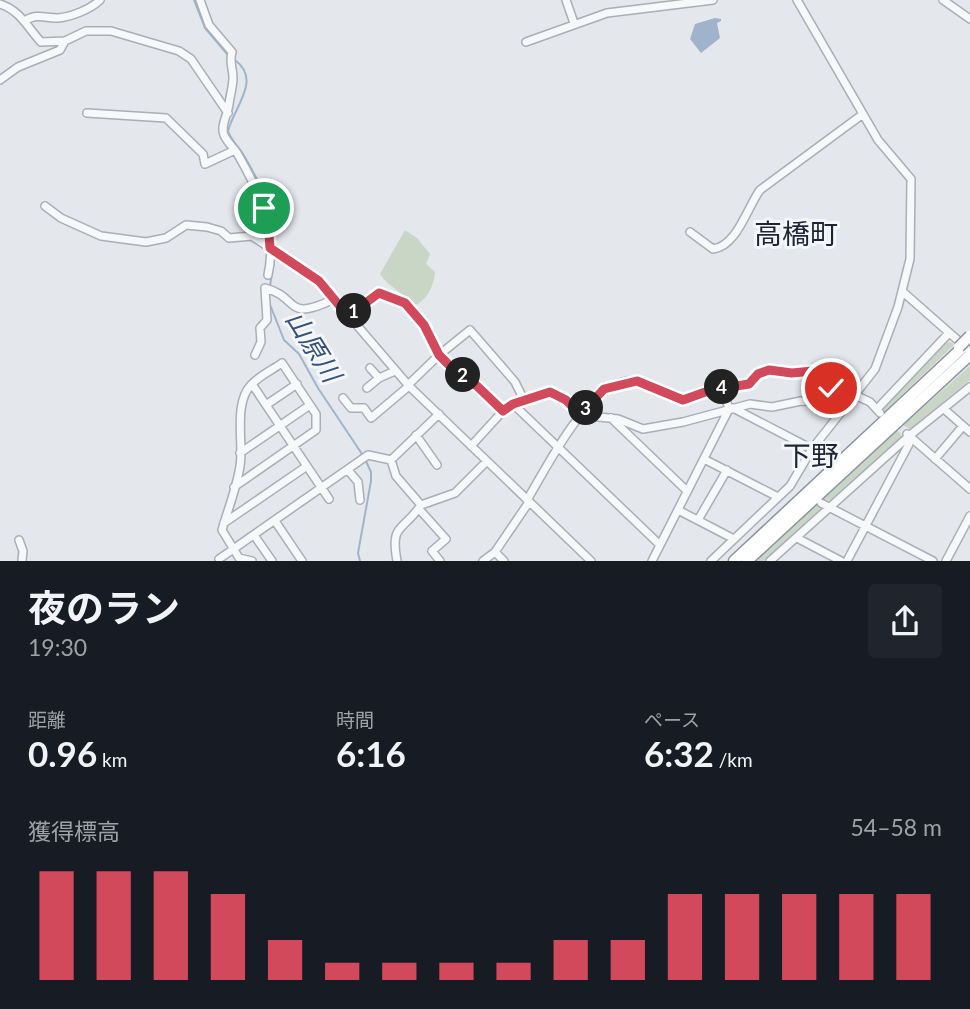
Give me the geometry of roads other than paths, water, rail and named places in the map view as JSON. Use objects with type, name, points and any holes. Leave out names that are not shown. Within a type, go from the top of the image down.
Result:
[{"type":"highway","points":[[734,556],[967,348]]},
{"type":"highway","points":[[747,561],[967,348]]},
{"type":"street","points":[[25,21],[33,16],[64,17],[92,7],[100,0]]},
{"type":"street","points":[[200,0],[209,24],[232,52],[230,60],[233,78],[223,127],[264,208],[270,248],[268,275]]},
{"type":"street","points":[[566,0],[574,23]]},
{"type":"street","points":[[526,42],[607,12],[713,0]]},
{"type":"street","points":[[711,561],[778,497],[794,488],[812,449],[879,362],[903,292],[910,259],[911,179],[878,140],[797,0]]},
{"type":"street","points":[[943,0],[970,19]]},
{"type":"street","points":[[0,4],[9,7],[25,21],[41,42],[65,41],[86,31],[111,31],[179,51],[191,59],[228,113]]},
{"type":"street","points":[[0,80],[18,67],[60,50],[65,41]]},
{"type":"street","points":[[87,113],[166,118],[203,154],[205,164],[235,150]]},
{"type":"street","points":[[690,232],[713,249],[718,248],[731,239],[739,228],[749,205],[760,190],[863,114]]},
{"type":"street","points":[[45,206],[69,222],[101,236],[146,242],[166,237],[186,226],[207,227],[221,231],[229,238],[252,236],[319,281],[408,385],[591,561]]},
{"type":"street","points":[[255,355],[261,342],[260,328],[267,320],[265,288],[273,290],[293,307],[302,309],[334,299]]},
{"type":"street","points":[[903,292],[967,348]]},
{"type":"street","points":[[348,316],[379,293],[405,303],[424,325],[439,355],[503,411]]},
{"type":"street","points":[[343,398],[351,408],[363,408],[371,418],[470,330],[515,382],[524,400]]},
{"type":"street","points":[[855,395],[870,402],[879,411],[949,333]]},
{"type":"street","points":[[234,487],[316,430],[316,414],[282,363],[247,389],[239,420],[240,466],[223,524],[222,530],[239,558],[252,561]]},
{"type":"street","points":[[370,368],[379,379]]},
{"type":"street","points":[[483,561],[495,552],[580,415],[604,389],[637,381],[683,400],[722,387],[749,384],[758,374],[769,370],[792,373],[813,371],[822,374],[847,406]]},
{"type":"street","points":[[367,388],[395,371]]},
{"type":"street","points":[[252,384],[329,499]]},
{"type":"street","points":[[266,405],[297,384]]},
{"type":"street","points":[[722,387],[731,408],[812,449]]},
{"type":"street","points":[[770,561],[908,435],[970,387]]},
{"type":"street","points":[[471,446],[503,411],[513,404],[550,392],[566,400],[580,415],[610,418],[643,429],[750,404],[772,407],[801,401],[847,406]]},
{"type":"street","points":[[513,404],[660,545]]},
{"type":"street","points":[[240,453],[310,405]]},
{"type":"street","points":[[652,561],[731,408]]},
{"type":"street","points":[[935,458],[967,429],[944,409]]},
{"type":"street","points":[[391,460],[439,414]]},
{"type":"street","points":[[610,418],[687,491]]},
{"type":"street","points":[[416,435],[437,465]]},
{"type":"street","points":[[908,435],[970,489]]},
{"type":"street","points":[[847,561],[909,444],[908,435]]},
{"type":"street","points":[[219,559],[368,455],[391,460]]},
{"type":"street","points":[[704,459],[778,497]]},
{"type":"street","points":[[391,460],[396,476],[446,539],[432,551],[440,561]]},
{"type":"street","points":[[397,561],[394,534],[398,529],[411,521],[420,507],[455,493],[486,461]]},
{"type":"street","points":[[223,524],[307,466]]},
{"type":"street","points":[[348,470],[358,482],[360,500]]},
{"type":"street","points":[[698,520],[727,470]]},
{"type":"street","points":[[821,503],[933,561]]},
{"type":"street","points":[[678,510],[734,540]]},
{"type":"street","points":[[946,561],[970,516]]},
{"type":"street","points":[[275,521],[302,561]]},
{"type":"street","points":[[254,535],[272,561]]},
{"type":"street","points":[[797,538],[841,561]]},
{"type":"street","points":[[19,540],[23,551],[22,561]]},
{"type":"street","points":[[734,540],[734,556]]},
{"type":"street","points":[[816,561],[821,551]]},
{"type":"street","points":[[495,552],[504,561]]},
{"type":"water","points":[[715,18],[721,19],[717,23],[720,38],[701,53],[690,39],[695,24]]},
{"type":"waterway","name":"山原川","points":[[194,0],[205,28],[228,55]]},
{"type":"waterway","name":"山原川","points":[[235,60],[243,68],[246,85],[228,131],[266,199],[273,223],[275,248]]},
{"type":"waterway","name":"山原川","points":[[270,286],[275,254]]},
{"type":"waterway","name":"山原川","points":[[269,302],[284,340],[299,354],[362,454]]},
{"type":"waterway","name":"山原川","points":[[360,561],[358,553],[371,481],[371,472],[365,459]]},
{"type":"district","name":"高橋町","points":[[796,233]]},
{"type":"district","name":"下野","points":[[811,455]]}]
